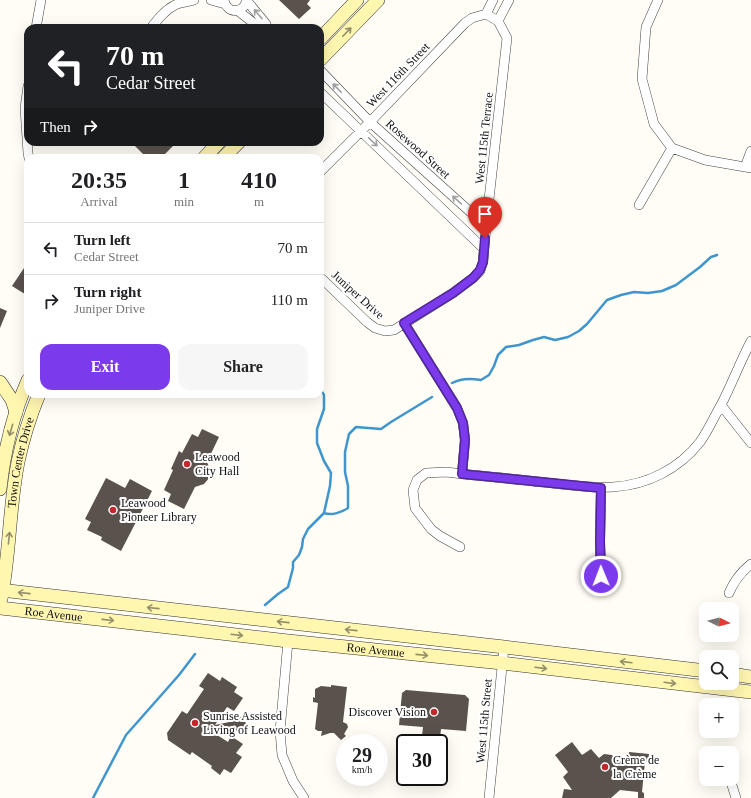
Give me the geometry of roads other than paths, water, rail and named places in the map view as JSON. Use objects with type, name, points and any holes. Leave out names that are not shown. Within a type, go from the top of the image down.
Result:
[{"type":"main road","points":[[324,35],[357,0]]},
{"type":"main road","points":[[324,56],[378,0]]},
{"type":"main road","points":[[208,154],[215,146]]},
{"type":"main road","points":[[227,154],[235,146]]},
{"type":"main road","points":[[0,382],[12,400],[16,412]]},
{"type":"main road","name":"Town Center Drive","points":[[0,488],[8,439],[24,391]]},
{"type":"main road","name":"Town Center Drive","points":[[0,605],[18,462],[31,413],[37,398]]},
{"type":"main road","name":"Roe Avenue","points":[[1,591],[321,626],[699,670]]},
{"type":"main road","name":"Roe Avenue","points":[[0,608],[288,642],[502,663],[751,692]]},
{"type":"main road","points":[[288,642],[296,635],[321,626]]},
{"type":"main road","points":[[739,675],[751,677]]},
{"type":"street","points":[[37,24],[40,0]]},
{"type":"street","points":[[154,24],[166,11],[176,5],[194,0]]},
{"type":"street","points":[[211,0],[224,2],[226,7],[231,10],[242,8],[247,1],[266,24]]},
{"type":"street","points":[[493,0],[486,14],[498,21],[509,0]]},
{"type":"street","points":[[658,0],[646,27],[642,79],[654,124],[672,148],[705,160],[748,168],[751,151]]},
{"type":"street","points":[[237,10],[255,24]]},
{"type":"street","name":"West 116th Street","points":[[324,168],[465,23],[472,18],[486,14]]},
{"type":"street","name":"West 115th Terrace","points":[[461,287],[473,278],[480,270],[483,262],[506,38],[498,21]]},
{"type":"street","name":"Rosewood Street","points":[[324,74],[370,122],[486,226]]},
{"type":"street","name":"Rosewood Street","points":[[324,96],[484,249]]},
{"type":"street","points":[[639,205],[672,148]]},
{"type":"street","points":[[402,170],[411,159]]},
{"type":"street","points":[[433,200],[444,189]]},
{"type":"street","name":"Juniper Drive","points":[[324,281],[367,322],[375,328],[385,331],[394,330],[461,287]]},
{"type":"street","points":[[404,323],[457,408],[463,423],[465,440],[462,474]]},
{"type":"street","points":[[460,547],[446,540],[432,529],[415,508],[413,490],[417,480],[426,473],[446,472],[601,488],[639,483],[665,472],[689,454],[699,442],[721,405],[751,341]]},
{"type":"street","points":[[721,405],[751,443]]},
{"type":"street","points":[[601,488],[601,576]]},
{"type":"street","points":[[729,593],[733,583],[741,572],[751,564]]},
{"type":"street","points":[[288,642],[280,731],[281,747],[282,755],[293,781],[304,798]]},
{"type":"street","name":"West 115th Street","points":[[489,798],[504,647]]},
{"type":"street","points":[[732,786],[736,798]]},
{"type":"waterway","points":[[452,383],[466,379],[481,380],[489,375],[498,355],[506,347],[519,345],[544,337],[555,340],[568,337],[579,331],[587,324],[607,300],[634,292],[648,293],[662,291],[676,285],[711,257],[717,255]]},
{"type":"waterway","points":[[324,513],[337,513],[348,508],[345,452],[349,434],[356,427],[381,429],[432,397]]},
{"type":"waterway","points":[[265,605],[288,587],[293,562],[299,555],[303,539],[308,529],[324,513],[330,486],[331,473],[324,461],[317,443],[317,429],[324,409],[324,398]]},
{"type":"waterway","points":[[93,798],[126,735],[179,675],[195,654]]},
{"type":"place","name":"Leawood City Hall","points":[[187,464]]},
{"type":"place","name":"Leawood Pioneer Library","points":[[113,510]]},
{"type":"place","name":"Discover Vision","points":[[434,712]]},
{"type":"place","name":"Sunrise Assisted Living of Leawood","points":[[195,723]]},
{"type":"place","name":"Crème de la Crème","points":[[605,767]]}]
